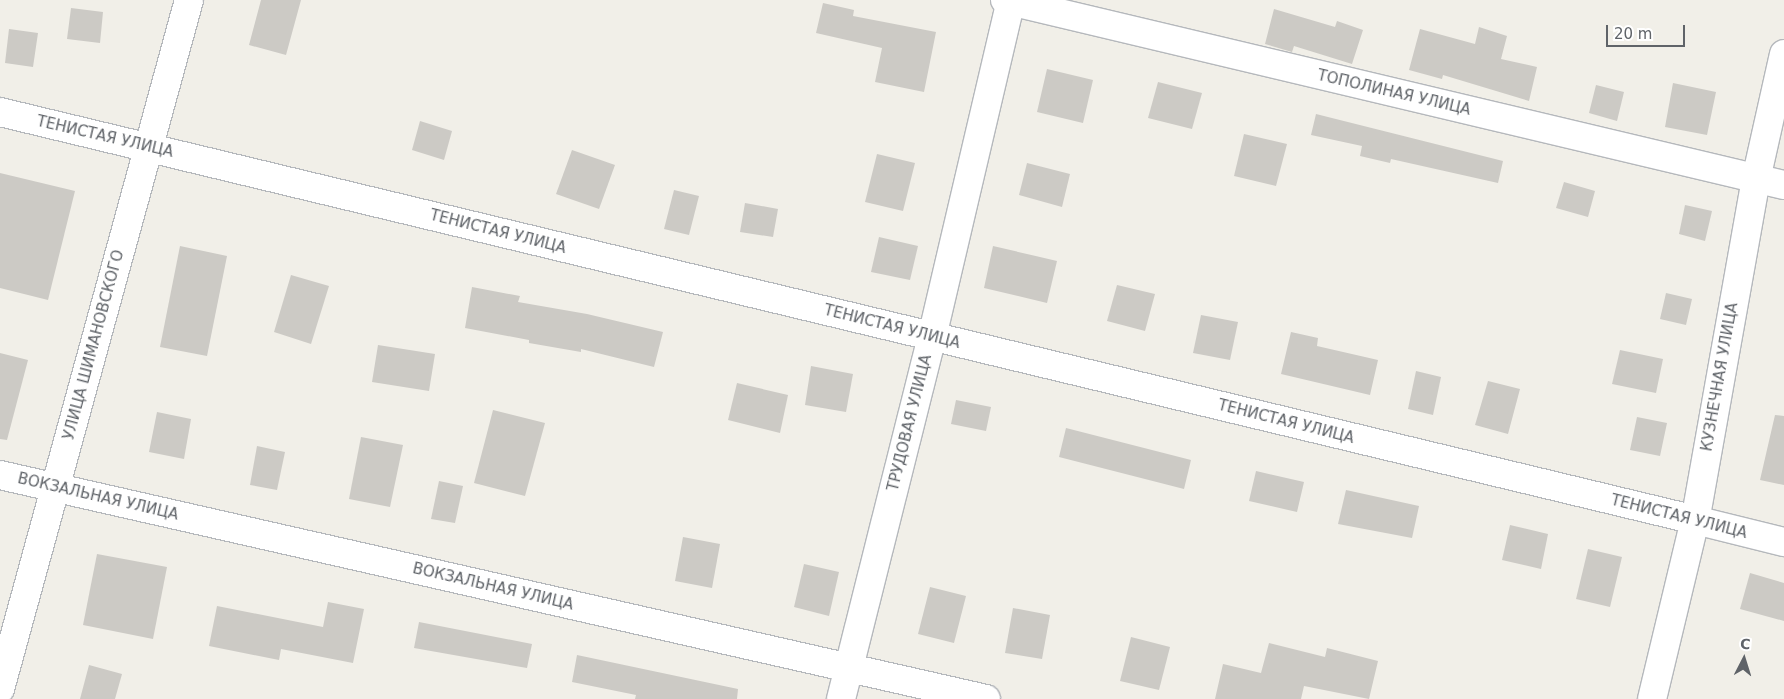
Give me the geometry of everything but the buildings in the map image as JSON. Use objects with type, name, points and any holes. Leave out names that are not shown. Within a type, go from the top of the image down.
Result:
[{"type":"street","name":"УЛИЦА ШИМАНОВСКОГО","points":[[0,689],[189,0]]},
{"type":"street","name":"ТОПОЛИНАЯ УЛИЦА","points":[[1009,0],[1784,185]]},
{"type":"street","name":"ТРУДОВАЯ УЛИЦА","points":[[841,699],[847,667],[932,337],[1009,0]]},
{"type":"street","name":"КУЗНЕЧНАЯ УЛИЦА","points":[[1652,699],[1694,520],[1756,179],[1784,54]]},
{"type":"street","name":"ТЕНИСТАЯ УЛИЦА","points":[[0,112],[149,146],[1784,542]]},
{"type":"street","name":"ВОКЗАЛЬНАЯ УЛИЦА","points":[[0,475],[986,699]]}]
